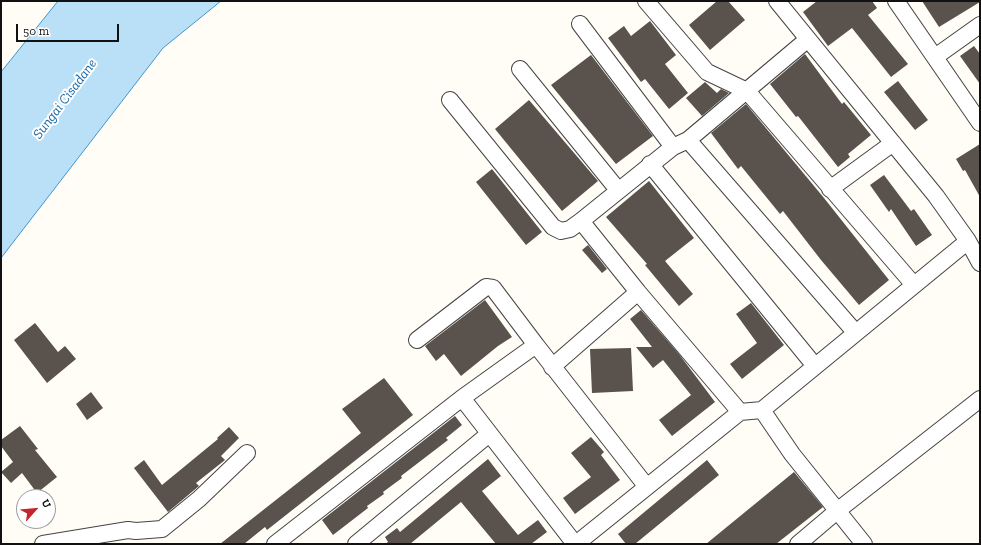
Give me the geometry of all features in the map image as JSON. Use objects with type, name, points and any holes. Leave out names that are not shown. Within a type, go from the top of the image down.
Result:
[{"type":"street","points":[[646,1],[706,72],[747,92],[914,285]]},
{"type":"street","points":[[777,1],[936,196],[968,241],[980,263]]},
{"type":"street","points":[[896,1],[980,123]]},
{"type":"street","points":[[580,24],[673,147]]},
{"type":"street","points":[[935,57],[980,25]]},
{"type":"street","points":[[450,100],[553,227],[561,231],[570,229],[650,164],[673,147],[688,140],[808,40]]},
{"type":"street","points":[[520,69],[618,190]]},
{"type":"street","points":[[688,140],[854,332]]},
{"type":"street","points":[[830,188],[893,143]]},
{"type":"street","points":[[650,164],[815,366]]},
{"type":"street","points":[[581,221],[638,292],[740,412]]},
{"type":"street","points":[[462,398],[575,544],[740,412],[762,410],[854,332],[968,241]]},
{"type":"street","points":[[417,340],[486,287],[492,288],[552,367],[647,487]]},
{"type":"street","points":[[552,367],[638,292]]},
{"type":"street","points":[[275,544],[462,398],[536,345]]},
{"type":"street","points":[[798,544],[837,511],[980,399]]},
{"type":"street","points":[[762,410],[792,454],[864,544]]},
{"type":"street","points":[[356,544],[489,434]]},
{"type":"street","points":[[43,544],[128,530],[136,531],[162,529],[199,499],[248,453]]},
{"type":"water","name":"Sungai Cisadane","points":[[58,1],[221,1],[163,48],[1,258],[1,72]]},
{"type":"building","points":[[717,1],[728,1],[745,20],[710,50],[689,25]]},
{"type":"building","points":[[817,1],[872,1],[877,8],[868,15],[908,64],[891,77],[852,28],[828,46],[803,12]]},
{"type":"building","points":[[922,1],[980,1],[980,2],[939,27]]},
{"type":"building","points":[[650,21],[676,55],[665,64],[688,93],[669,109],[645,79],[641,82],[608,38],[624,26],[631,36]]},
{"type":"building","points":[[974,46],[980,54],[980,84],[960,56]]},
{"type":"building","points":[[805,54],[842,104],[844,102],[871,135],[848,154],[850,157],[838,167],[798,116],[796,117],[770,84]]},
{"type":"building","points":[[591,55],[653,136],[616,164],[551,85]]},
{"type":"building","points":[[898,81],[928,120],[915,130],[884,92]]},
{"type":"building","points":[[705,82],[717,93],[721,89],[729,93],[702,116],[686,98]]},
{"type":"building","points":[[529,100],[598,181],[562,211],[495,129]]},
{"type":"building","points":[[746,104],[824,198],[889,280],[859,305],[821,260],[783,211],[780,214],[741,166],[738,169],[711,133]]},
{"type":"building","points":[[980,144],[980,197],[965,170],[963,171],[956,159]]},
{"type":"building","points":[[492,169],[542,232],[526,245],[476,182]]},
{"type":"building","points":[[884,175],[911,211],[914,209],[932,235],[916,246],[891,209],[889,212],[870,185]]},
{"type":"building","points":[[649,181],[694,238],[665,261],[693,294],[679,306],[645,265],[647,264],[606,217]]},
{"type":"building","points":[[588,245],[607,269],[602,273],[582,250]]},
{"type":"building","points":[[485,300],[512,337],[498,346],[461,376],[444,354],[436,361],[425,346]]},
{"type":"building","points":[[751,303],[784,345],[742,379],[730,364],[757,343],[736,314]]},
{"type":"building","points":[[641,310],[679,354],[715,402],[672,436],[659,420],[691,395],[663,360],[653,368],[636,347],[652,347],[630,319]]},
{"type":"building","points":[[35,323],[58,352],[65,346],[76,359],[47,383],[14,340]]},
{"type":"building","points":[[631,348],[633,391],[592,393],[590,349]]},
{"type":"building","points":[[384,378],[413,415],[267,530],[265,527],[244,544],[220,544],[361,433],[342,409]]},
{"type":"building","points":[[91,392],[103,408],[87,420],[76,404]]},
{"type":"building","points":[[455,416],[462,425],[446,438],[448,440],[401,476],[402,478],[383,492],[384,494],[367,506],[368,508],[333,535],[322,520]]},
{"type":"building","points":[[20,426],[38,449],[35,450],[57,477],[42,489],[34,489],[22,473],[11,483],[1,472],[13,462],[1,446],[1,440]]},
{"type":"building","points":[[229,427],[239,438],[221,456],[225,460],[196,483],[199,486],[168,512],[134,468],[144,460],[162,485],[218,439],[217,438]]},
{"type":"building","points":[[591,437],[604,452],[601,455],[620,480],[575,514],[563,498],[591,477],[571,453]]},
{"type":"building","points":[[488,459],[501,476],[482,491],[518,535],[538,520],[547,532],[531,544],[496,544],[461,502],[410,544],[385,544],[388,542],[385,537],[397,528],[400,532]]},
{"type":"building","points":[[707,460],[719,475],[635,544],[626,544],[618,534]]},
{"type":"building","points":[[794,472],[823,507],[776,544],[706,544]]}]
